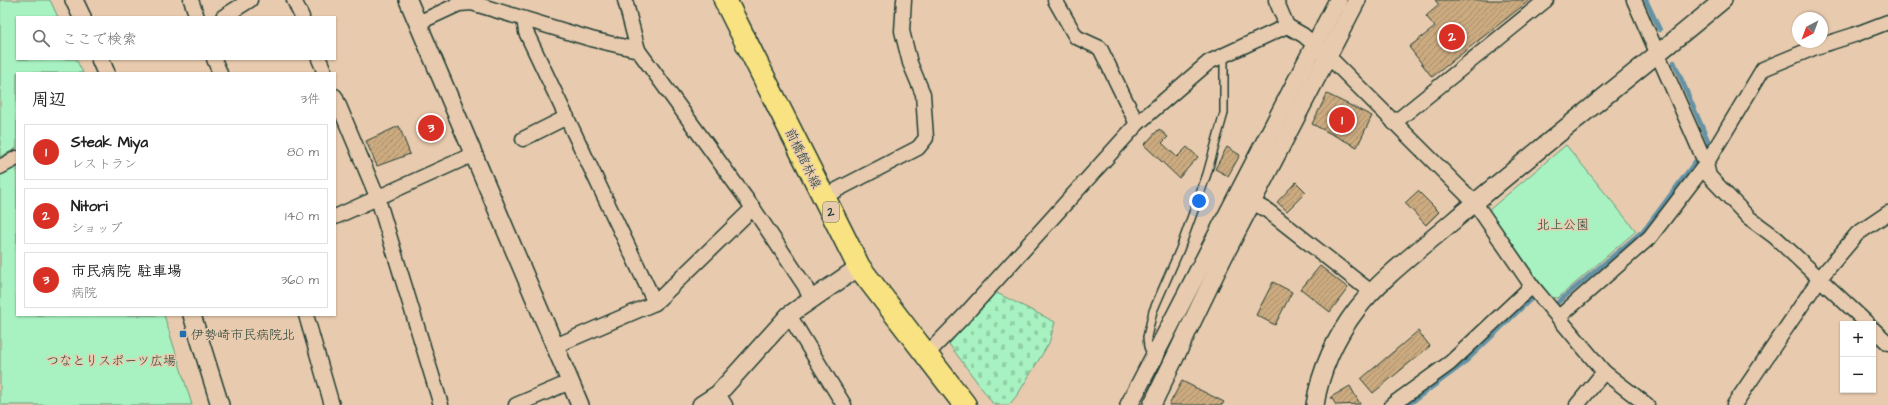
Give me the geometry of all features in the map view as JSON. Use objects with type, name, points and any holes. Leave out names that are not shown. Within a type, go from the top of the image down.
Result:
[{"type":"main road","name":"前橋館林線","points":[[725,0],[859,267],[965,405]]},
{"type":"street","points":[[74,0],[82,16]]},
{"type":"street","points":[[190,0],[197,16]]},
{"type":"street","points":[[225,16],[250,0]]},
{"type":"street","points":[[294,0],[302,16]]},
{"type":"street","points":[[408,0],[580,405]]},
{"type":"street","points":[[625,0],[638,50],[753,208],[805,286],[811,300]]},
{"type":"street","points":[[823,197],[918,148],[926,138],[923,94],[910,63],[902,31],[904,0]]},
{"type":"street","points":[[1055,0],[1076,37],[1100,48],[1137,124]]},
{"type":"street","points":[[1276,0],[1287,26],[1303,35],[1328,56],[1475,203],[1532,286],[1604,372],[1647,405]]},
{"type":"street","points":[[1129,405],[1338,0]]},
{"type":"street","points":[[1152,405],[1252,202],[1356,0]]},
{"type":"street","points":[[1394,123],[1546,0]]},
{"type":"street","points":[[1634,0],[1706,164],[1709,176],[1748,217],[1775,237],[1865,321]]},
{"type":"street","points":[[1315,405],[1320,380],[1332,351],[1346,324],[1371,292],[1475,203],[1723,0]]},
{"type":"street","points":[[418,23],[464,3],[472,3],[591,39],[638,50]]},
{"type":"street","points":[[524,19],[526,32],[655,304]]},
{"type":"street","points":[[1559,317],[1650,237],[1706,164],[1763,69],[1816,47],[1888,22]]},
{"type":"street","points":[[926,355],[1137,124],[1209,62],[1287,26]]},
{"type":"street","points":[[100,60],[106,72]]},
{"type":"street","points":[[214,60],[220,72]]},
{"type":"street","points":[[319,60],[325,72]]},
{"type":"street","points":[[336,98],[378,199],[441,405]]},
{"type":"street","points":[[523,139],[567,117]]},
{"type":"street","points":[[336,217],[378,199],[474,154]]},
{"type":"street","points":[[0,167],[16,159]]},
{"type":"street","points":[[1252,202],[1268,211],[1371,292]]},
{"type":"street","points":[[555,346],[655,304],[753,208]]},
{"type":"street","points":[[1734,405],[1820,278],[1857,234],[1888,213]]},
{"type":"street","points":[[701,405],[722,399],[789,315],[859,267]]},
{"type":"street","points":[[1392,405],[1450,363],[1532,286]]},
{"type":"street","points":[[789,315],[844,405]]},
{"type":"street","points":[[192,316],[220,405]]},
{"type":"street","points":[[306,316],[332,405]]},
{"type":"street","points":[[1876,332],[1888,343]]},
{"type":"street","points":[[1577,405],[1604,372]]},
{"type":"street","points":[[516,405],[570,382]]},
{"type":"lane","points":[[1153,358],[1148,346],[1147,336],[1152,310],[1183,241],[1207,174],[1224,113],[1224,55]]},
{"type":"green space","points":[[0,0],[50,0],[58,16],[16,16],[16,60],[76,60],[82,72],[16,72],[16,149],[0,157]]},
{"type":"green space","name":"北上公園","points":[[1566,145],[1636,231],[1558,298],[1550,297],[1489,210]]},
{"type":"green space","name":"つなとりスポーツ広場","points":[[16,165],[16,316],[164,316],[192,405],[0,405],[0,174]]},
{"type":"green space","points":[[995,292],[1055,322],[1049,343],[1018,394],[1009,405],[994,405],[949,344]]},
{"type":"building","points":[[1435,0],[1530,0],[1432,77],[1409,47],[1435,27],[1426,16],[1439,5]]},
{"type":"building","points":[[1327,94],[1372,116],[1357,147],[1312,124]]},
{"type":"building","points":[[399,126],[410,154],[377,166],[366,141]]},
{"type":"building","points":[[1159,129],[1168,137],[1162,143],[1177,157],[1187,147],[1198,157],[1179,178],[1144,145]]},
{"type":"building","points":[[1227,147],[1240,155],[1228,176],[1215,169]]},
{"type":"building","points":[[1296,182],[1306,192],[1287,211],[1277,202]]},
{"type":"building","points":[[1418,191],[1439,212],[1426,225],[1405,203]]},
{"type":"building","points":[[1320,266],[1348,288],[1330,312],[1301,289]]},
{"type":"building","points":[[1273,282],[1292,292],[1275,325],[1256,315]]},
{"type":"building","points":[[1418,331],[1430,346],[1373,393],[1361,379]]},
{"type":"building","points":[[1182,381],[1224,402],[1222,405],[1169,405]]},
{"type":"building","points":[[1350,386],[1360,404],[1336,405],[1331,397]]},
{"type":"waterway","points":[[1646,0],[1660,30]]},
{"type":"waterway","points":[[1557,303],[1645,229],[1709,143],[1674,62]]},
{"type":"waterway","points":[[1408,405],[1462,365],[1531,299]]},
{"type":"place","name":"Nitori","points":[[1452,37]]},
{"type":"place","name":"Steak Miya","points":[[1342,120]]},
{"type":"place","name":"市民病院 駐車場","points":[[431,128]]},
{"type":"place","name":"伊勢崎市民病院北","points":[[183,334]]}]
